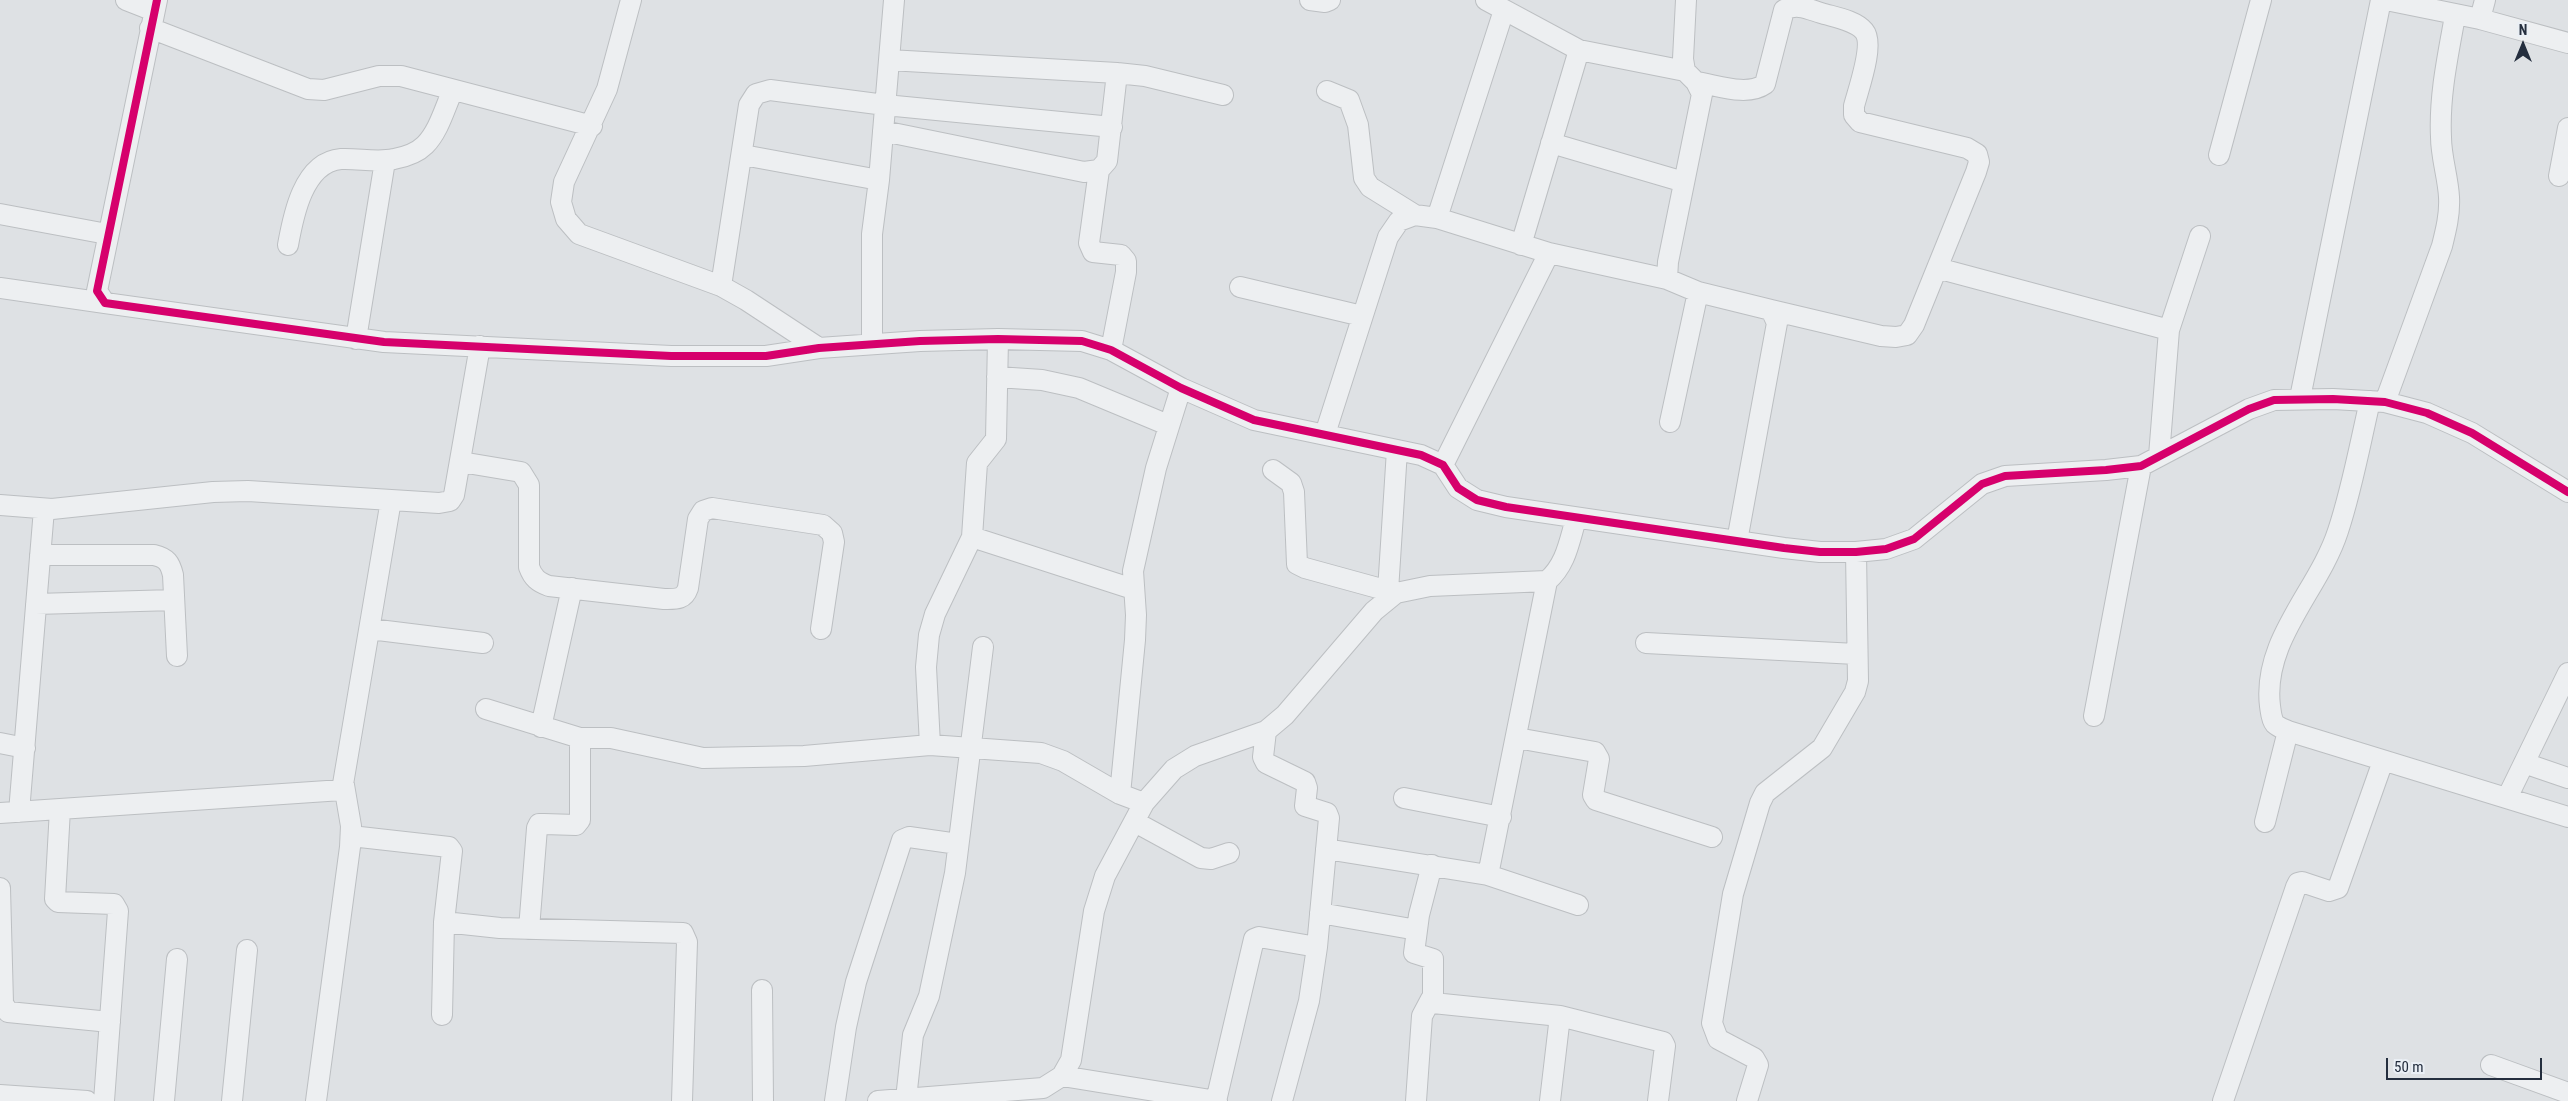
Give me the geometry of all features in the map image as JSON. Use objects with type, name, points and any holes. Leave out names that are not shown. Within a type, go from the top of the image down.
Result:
[{"type":"street","points":[[126,0],[308,89],[324,90],[379,76],[401,76],[592,126]]},
{"type":"street","points":[[631,0],[607,88],[592,126],[564,182],[561,202],[566,219],[579,234],[721,286],[746,300],[819,348]]},
{"type":"street","points":[[872,343],[871,259],[894,0]]},
{"type":"street","points":[[1310,0],[1325,2],[1330,0]]},
{"type":"street","points":[[1327,91],[1349,100],[1354,110],[1364,178],[1370,187],[1415,215],[1437,218],[1520,246],[1667,279],[1698,292],[1771,310],[1881,336],[1896,338],[1908,335],[1979,162],[1977,154],[1967,148],[1860,122],[1854,115],[1868,51],[1868,40],[1864,31],[1856,25],[1802,7],[1792,6],[1784,10],[1765,84],[1757,90],[1744,90],[1579,50],[1486,0]]},
{"type":"street","points":[[1667,279],[1668,262],[1702,94],[1690,76],[1686,0]]},
{"type":"street","points":[[2219,155],[2261,0]]},
{"type":"street","points":[[2300,398],[2381,0]]},
{"type":"street","points":[[2386,0],[2480,20],[2568,43]]},
{"type":"street","points":[[2480,20],[2485,0]]},
{"type":"street","points":[[1437,218],[1504,10]]},
{"type":"street","points":[[105,303],[97,291],[107,234],[154,13]]},
{"type":"street","points":[[2455,16],[2444,78],[2441,109],[2440,138],[2449,198],[2447,223],[2440,254],[2378,401],[2330,552],[2282,637],[2272,670],[2269,694],[2272,718],[2276,725],[2288,731],[2568,817]]},
{"type":"street","points":[[1520,246],[1579,50]]},
{"type":"street","points":[[889,60],[1117,73],[1145,76],[1223,95]]},
{"type":"street","points":[[1111,350],[1126,272],[1126,261],[1121,255],[1093,252],[1089,243],[1099,170],[1107,162],[1117,73]]},
{"type":"street","points":[[288,246],[297,204],[311,177],[325,164],[338,159],[386,161],[402,158],[418,151],[426,144],[453,90]]},
{"type":"street","points":[[721,286],[743,155],[749,105],[756,94],[770,90],[885,105],[1112,127]]},
{"type":"street","points":[[2559,176],[2568,128]]},
{"type":"street","points":[[883,131],[1084,172],[1099,170]]},
{"type":"street","points":[[1551,143],[1684,182]]},
{"type":"street","points":[[743,155],[879,180]]},
{"type":"street","points":[[356,339],[386,161]]},
{"type":"street","points":[[0,214],[107,234]]},
{"type":"street","points":[[1325,434],[1388,237],[1398,221],[1415,215]]},
{"type":"street","points":[[2159,456],[2169,330],[2200,236]]},
{"type":"street","points":[[1443,465],[1548,253]]},
{"type":"street","points":[[1937,268],[2169,330]]},
{"type":"street","points":[[1240,287],[1362,316]]},
{"type":"street","points":[[0,288],[356,339],[480,346],[723,357],[766,356],[872,343],[998,339],[1082,341],[1111,350],[1181,388],[1254,420],[1421,456],[1443,465],[1458,488],[1477,500],[1576,519],[1820,552],[1856,552],[1886,549],[1914,540],[1982,484],[2005,476],[2142,466],[2249,409],[2274,400],[2300,398],[2378,401],[2427,413],[2472,433],[2568,492]]},
{"type":"street","points":[[1670,422],[1698,292]]},
{"type":"street","points":[[1738,541],[1777,323],[1771,310]]},
{"type":"street","points":[[930,745],[926,666],[929,635],[935,614],[972,537],[977,463],[996,439],[998,339]]},
{"type":"street","points":[[0,506],[44,509],[213,492],[248,491],[439,503],[450,501],[454,495],[461,462],[480,346]]},
{"type":"street","points":[[997,377],[1042,380],[1079,388],[1168,425]]},
{"type":"street","points":[[1120,794],[1135,640],[1136,615],[1133,571],[1168,425],[1181,388]]},
{"type":"street","points":[[878,1101],[1043,1088],[1062,1076],[1071,1060],[1094,910],[1105,876],[1144,803],[1174,769],[1195,756],[1266,731],[1284,715],[1392,592],[1397,450]]},
{"type":"street","points":[[461,462],[521,472],[526,478],[529,485],[529,567],[532,575],[540,583],[549,586],[680,599],[686,595],[688,588],[698,519],[703,511],[712,508],[823,524],[832,532],[834,542],[821,629]]},
{"type":"street","points":[[2094,716],[2142,466]]},
{"type":"street","points":[[1273,470],[1291,483],[1294,492],[1297,564],[1304,568],[1392,592],[1430,586],[1547,581]]},
{"type":"street","points":[[316,1101],[351,836],[344,785],[391,500]]},
{"type":"street","points":[[44,509],[25,748],[10,813],[339,792],[344,785]]},
{"type":"street","points":[[1488,876],[1547,581],[1557,572],[1564,560],[1576,519]]},
{"type":"street","points":[[972,537],[1133,590]]},
{"type":"street","points":[[1747,1101],[1758,1065],[1754,1058],[1718,1039],[1712,1023],[1733,894],[1760,803],[1765,793],[1822,748],[1855,692],[1858,681],[1856,654],[1856,552]]},
{"type":"street","points":[[40,555],[154,555],[164,558],[170,564],[173,575],[177,656]]},
{"type":"street","points":[[541,727],[572,588]]},
{"type":"street","points":[[36,604],[174,600]]},
{"type":"street","points":[[370,629],[483,643]]},
{"type":"street","points":[[1646,643],[1856,654]]},
{"type":"street","points":[[911,1099],[913,1035],[928,996],[955,873],[969,747],[983,647]]},
{"type":"street","points":[[2506,798],[2568,673]]},
{"type":"street","points":[[486,709],[580,738],[611,738],[702,758],[804,756],[930,745],[1040,753],[1063,761],[1120,794],[1144,803]]},
{"type":"street","points":[[1266,731],[1263,757],[1266,763],[1305,782],[1307,788],[1304,806],[1329,815],[1317,947],[1309,1001],[1282,1101]]},
{"type":"street","points":[[2265,822],[2288,731]]},
{"type":"street","points":[[529,929],[537,828],[539,824],[576,825],[580,820],[580,738]]},
{"type":"street","points":[[1517,738],[1595,752],[1599,758],[1593,795],[1596,800],[1712,837]]},
{"type":"street","points":[[0,743],[25,748]]},
{"type":"street","points":[[2224,1101],[2296,887],[2298,883],[2302,882],[2329,891],[2338,888],[2383,761]]},
{"type":"street","points":[[2524,763],[2568,778]]},
{"type":"street","points":[[1404,798],[1500,817]]},
{"type":"street","points":[[60,809],[54,899],[58,902],[114,904],[118,910],[104,1101]]},
{"type":"street","points":[[1134,822],[1201,858],[1211,859],[1228,853]]},
{"type":"street","points":[[351,836],[449,847],[453,857],[444,922],[442,1015]]},
{"type":"street","points":[[835,1101],[846,1027],[856,982],[902,840],[909,837],[958,844]]},
{"type":"street","points":[[1326,849],[1432,865],[1488,876],[1578,905]]},
{"type":"street","points":[[1416,1101],[1422,1016],[1431,999],[1434,962],[1431,958],[1414,953],[1416,930],[1432,865]]},
{"type":"street","points":[[0,888],[3,1003],[8,1012],[110,1022]]},
{"type":"street","points":[[1320,913],[1416,930]]},
{"type":"street","points":[[444,922],[529,929],[683,933],[687,942],[682,1101]]},
{"type":"street","points":[[1062,1076],[1144,1095],[1216,1101],[1254,939],[1259,937],[1317,947]]},
{"type":"street","points":[[232,1101],[247,950]]},
{"type":"street","points":[[164,1101],[177,959]]},
{"type":"street","points":[[762,990],[763,1101]]},
{"type":"street","points":[[1431,999],[1434,1004],[1560,1016],[1663,1042],[1665,1046],[1658,1101]]},
{"type":"street","points":[[1550,1101],[1560,1016]]},
{"type":"street","points":[[2491,1065],[2568,1093]]},
{"type":"street","points":[[0,1095],[31,1099],[87,1101]]},
{"type":"cycle path","points":[[157,0],[97,291],[105,303],[384,342],[671,356],[766,356],[819,348],[920,341],[998,339],[1082,341],[1111,350],[1181,388],[1254,420],[1421,455],[1443,465],[1458,488],[1477,500],[1506,507],[1820,552],[1856,552],[1886,549],[1914,539],[1982,484],[2005,476],[2141,466],[2249,409],[2274,400],[2333,399],[2385,402],[2427,413],[2472,433],[2568,492]]}]
